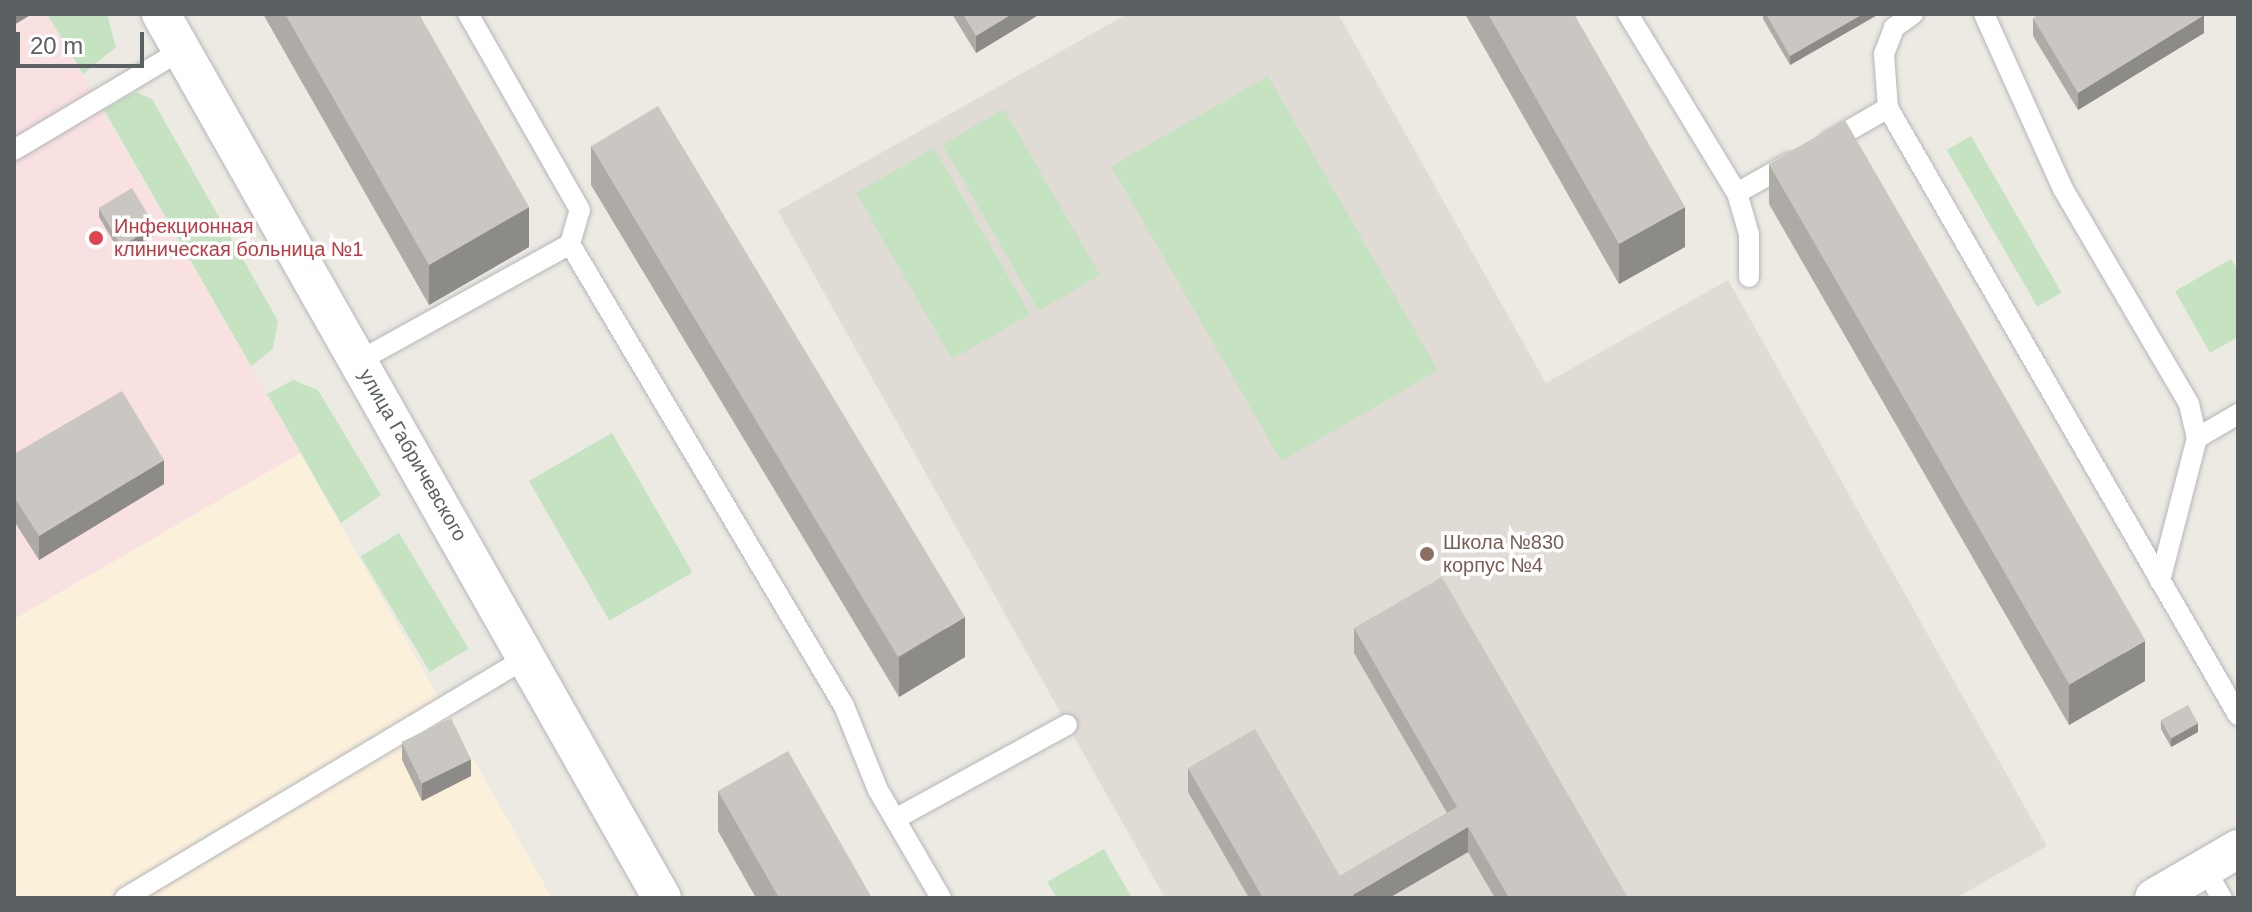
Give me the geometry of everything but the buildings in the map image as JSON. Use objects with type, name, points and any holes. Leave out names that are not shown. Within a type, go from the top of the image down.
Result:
[{"type":"street","name":"улица Габричевского","points":[[161,14],[662,898]]},
{"type":"street","points":[[2154,898],[2214,883],[2238,849]]},
{"type":"lane","points":[[359,361],[570,244],[580,210],[468,14]]},
{"type":"lane","points":[[1628,14],[1737,193],[1749,234],[1749,277]]},
{"type":"lane","points":[[1913,14],[1894,28],[1884,54],[1888,108],[2238,715]]},
{"type":"lane","points":[[1984,14],[2063,189],[2189,404],[2197,438],[2160,581]]},
{"type":"lane","points":[[14,150],[182,50]]},
{"type":"lane","points":[[1737,193],[1888,108]]},
{"type":"lane","points":[[570,244],[844,706],[895,819],[941,898]]},
{"type":"lane","points":[[2197,438],[2238,414]]},
{"type":"lane","points":[[125,898],[528,657]]},
{"type":"lane","points":[[895,819],[1067,725]]},
{"type":"shaded area","name":"Инфекционная клиническая больница №1","points":[[14,14],[47,14],[300,453],[14,619]]},
{"type":"shaded area","name":"Школа №830 корпус №4","points":[[1127,14],[1338,14],[1546,383],[1728,280],[2047,846],[1956,898],[1165,898],[778,211]]},
{"type":"shaded area","points":[[300,453],[552,898],[14,898],[14,619]]},
{"type":"green space","points":[[47,14],[107,14],[116,47],[83,74]]},
{"type":"green space","points":[[1268,76],[1438,370],[1281,461],[1111,166]]},
{"type":"green space","points":[[136,92],[152,99],[278,321],[273,349],[251,366],[104,110]]},
{"type":"green space","points":[[1004,109],[1100,275],[1039,311],[943,144]]},
{"type":"green space","points":[[1971,136],[2062,293],[2037,307],[1947,150]]},
{"type":"green space","points":[[934,148],[1030,314],[952,359],[856,193]]},
{"type":"green space","points":[[2231,259],[2238,271],[2238,337],[2210,353],[2175,291]]},
{"type":"green space","points":[[293,380],[318,390],[381,495],[341,523],[267,394]]},
{"type":"green space","points":[[612,433],[692,572],[609,620],[529,481]]},
{"type":"green space","points":[[399,533],[469,649],[430,672],[360,556]]},
{"type":"green space","points":[[1104,849],[1132,898],[1057,898],[1047,882]]},
{"type":"place","name":"Инфекционная клиническая больница №1","points":[[96,238]]},
{"type":"place","name":"Школа №830 корпус №4","points":[[1427,554]]}]
